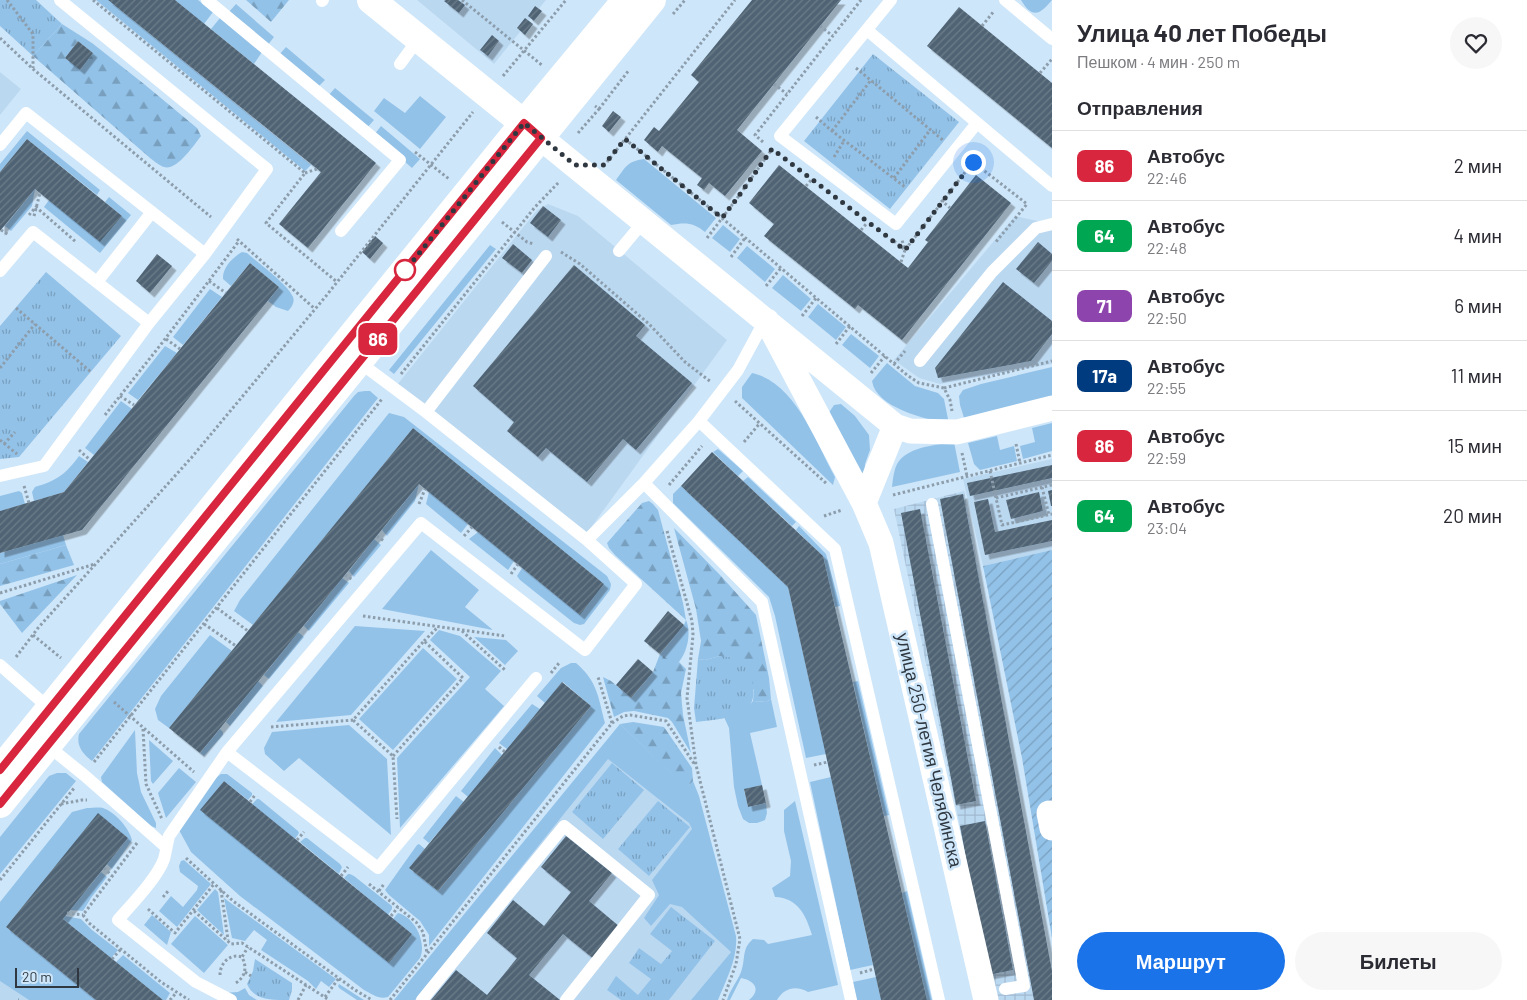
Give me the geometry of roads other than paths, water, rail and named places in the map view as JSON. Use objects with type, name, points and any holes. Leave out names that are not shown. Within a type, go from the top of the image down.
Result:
[{"type":"street","name":"улица 250-летия Челябинска","points":[[371,0],[533,130],[894,426]]},
{"type":"street","points":[[58,716],[359,362],[533,130],[626,0]]},
{"type":"street","points":[[0,804],[39,739],[533,130],[652,0]]},
{"type":"street","name":"улица 250-летия Челябинска","points":[[766,320],[864,503],[881,543],[995,994]]},
{"type":"street","points":[[864,503],[894,426],[910,431],[957,432],[1052,408]]},
{"type":"street","points":[[0,770],[39,739]]},
{"type":"lane","points":[[0,476],[44,466],[149,323],[205,254],[267,169],[60,0]]},
{"type":"lane","points":[[207,0],[400,160],[341,231]]},
{"type":"lane","points":[[891,0],[780,136],[896,224],[977,124]]},
{"type":"lane","points":[[1005,0],[1052,38]]},
{"type":"lane","points":[[867,30],[1052,186]]},
{"type":"lane","points":[[400,64],[418,38]]},
{"type":"lane","points":[[0,146],[26,113],[205,254]]},
{"type":"lane","points":[[97,282],[152,212]]},
{"type":"lane","points":[[619,251],[644,221]]},
{"type":"lane","points":[[920,361],[992,272],[1036,228],[1052,224]]},
{"type":"lane","points":[[0,271],[32,232],[149,323]]},
{"type":"lane","points":[[426,412],[546,256]]},
{"type":"lane","points":[[587,540],[644,483],[699,422],[738,370],[766,320]]},
{"type":"lane","points":[[231,1000],[196,982],[118,920],[160,868],[165,858],[167,842],[227,752],[421,524],[585,650],[636,584],[587,540],[426,412],[359,362]]},
{"type":"lane","points":[[699,422],[835,549],[939,1000]]},
{"type":"lane","points":[[644,483],[762,602],[851,1000]]},
{"type":"lane","points":[[932,504],[1024,986],[995,994]]},
{"type":"lane","points":[[3,668],[58,716]]},
{"type":"lane","points":[[227,752],[378,868],[536,678]]},
{"type":"lane","points":[[39,739],[167,842]]},
{"type":"lane","points":[[422,1000],[564,826],[649,895],[566,1000]]}]
